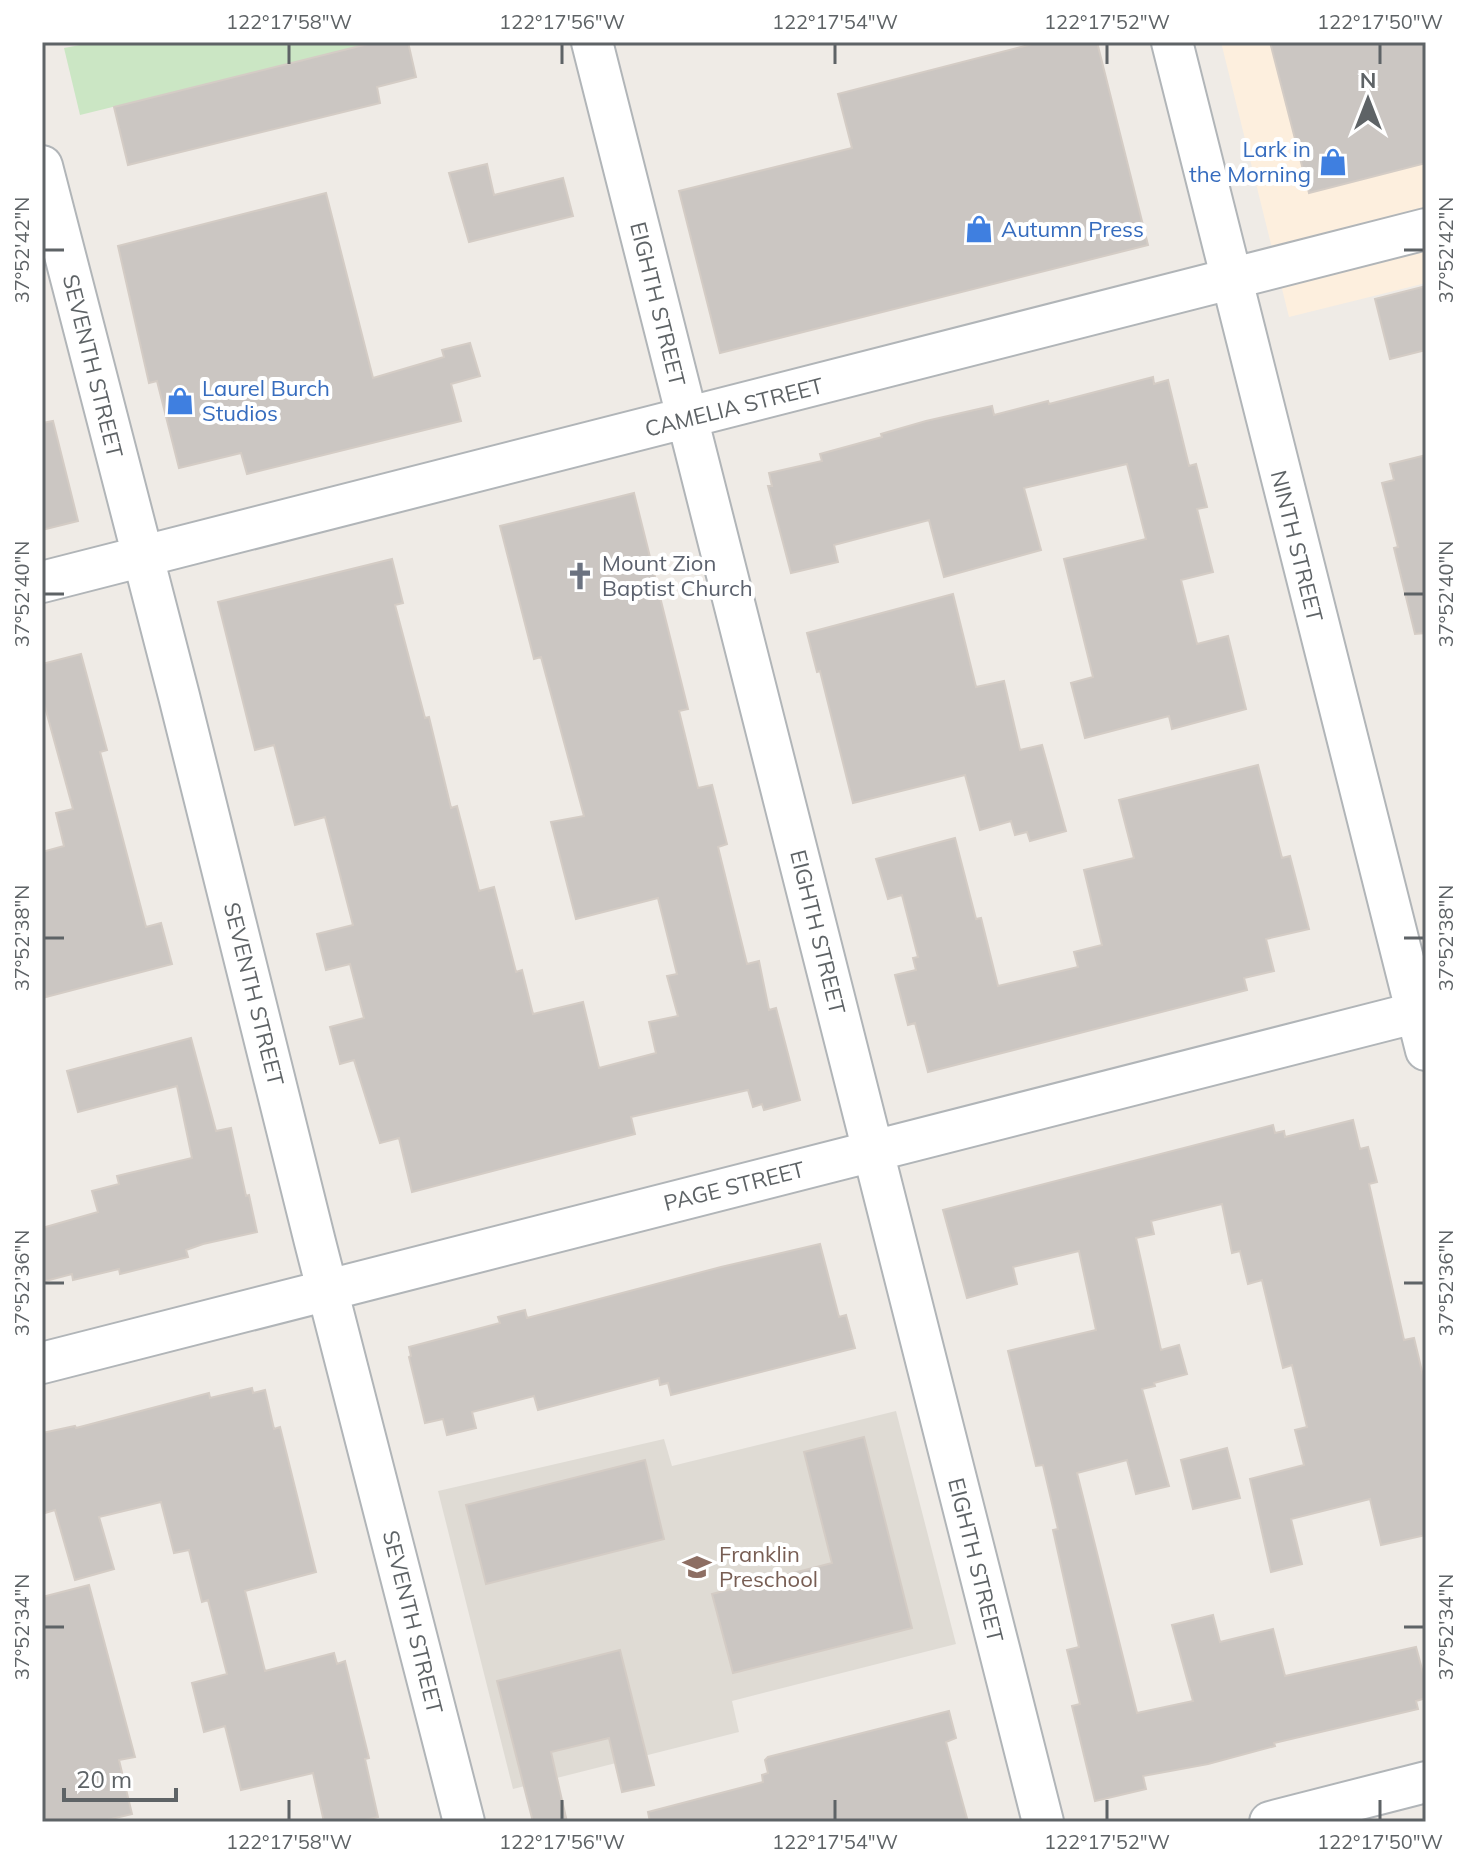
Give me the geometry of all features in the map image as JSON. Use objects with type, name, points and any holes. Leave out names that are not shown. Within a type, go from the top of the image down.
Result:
[{"type":"street","name":"EIGHTH STREET","points":[[592,42],[1043,1822]]},
{"type":"street","name":"NINTH STREET","points":[[1172,42],[1423,1024]]},
{"type":"street","name":"SEVENTH STREET","points":[[42,166],[464,1822]]},
{"type":"street","name":"CAMELIA STREET","points":[[42,582],[1426,229]]},
{"type":"street","name":"PAGE STREET","points":[[42,1363],[872,1151],[1423,1024]]},
{"type":"street","points":[[1270,1822],[1426,1782]]},
{"type":"shaded area","points":[[1221,42],[1426,42],[1426,283],[1289,317]]},
{"type":"shaded area","name":"Franklin Preschool","points":[[896,1411],[956,1644],[732,1701],[739,1732],[513,1789],[438,1491],[664,1439],[672,1466]]},
{"type":"green space","points":[[96,42],[359,42],[360,46],[80,115],[64,48]]},
{"type":"building","points":[[376,42],[408,42],[416,77],[377,87],[380,103],[128,165],[114,107]]},
{"type":"building","points":[[1040,42],[1097,42],[1148,245],[720,353],[679,191],[852,148],[838,94]]},
{"type":"building","points":[[1270,42],[1426,42],[1426,163],[1309,193]]},
{"type":"building","points":[[487,164],[494,195],[563,178],[573,216],[469,242],[449,173]]},
{"type":"building","points":[[326,193],[373,378],[444,357],[442,350],[470,343],[480,376],[451,384],[461,421],[247,474],[241,453],[179,468],[157,381],[149,383],[118,246]]},
{"type":"building","points":[[1426,286],[1426,350],[1390,359],[1375,299]]},
{"type":"building","points":[[1153,377],[1154,384],[1168,380],[1189,466],[1196,464],[1207,507],[1197,509],[1213,572],[1181,580],[1197,644],[1228,636],[1246,709],[1172,729],[1169,716],[1085,738],[1071,683],[1093,677],[1064,559],[1146,539],[1127,464],[1024,488],[1041,550],[944,577],[929,520],[834,545],[838,562],[791,573],[768,486],[772,486],[769,473],[822,461],[820,454],[926,421],[992,406],[994,415]]},
{"type":"building","points":[[53,421],[78,521],[42,530],[42,423]]},
{"type":"building","points":[[1426,455],[1426,633],[1415,634],[1382,483],[1394,480],[1390,464]]},
{"type":"building","points":[[634,493],[688,709],[679,711],[698,788],[712,785],[727,844],[718,847],[747,964],[759,961],[769,1010],[776,1008],[800,1100],[764,1110],[762,1104],[753,1107],[748,1090],[631,1117],[635,1134],[412,1192],[399,1138],[380,1143],[354,1060],[340,1064],[330,1027],[364,1018],[350,964],[326,970],[317,934],[353,925],[325,817],[295,825],[274,745],[255,750],[218,602],[392,559],[403,603],[395,605],[425,718],[429,717],[451,808],[457,806],[479,891],[494,887],[516,972],[522,970],[533,1014],[583,1002],[599,1068],[656,1053],[649,1022],[678,1016],[667,976],[677,974],[658,898],[576,919],[551,822],[584,816],[541,657],[534,659],[500,526]]},
{"type":"building","points":[[953,594],[976,687],[1004,681],[1020,750],[1042,745],[1066,831],[1030,841],[1027,832],[1015,835],[1011,821],[980,830],[965,775],[853,803],[820,671],[817,672],[807,633]]},
{"type":"building","points":[[81,654],[107,750],[100,752],[146,927],[161,923],[172,964],[46,997],[42,978],[42,852],[64,846],[56,813],[73,809],[42,696],[42,664]]},
{"type":"building","points":[[1258,765],[1282,858],[1290,856],[1309,929],[1266,939],[1274,971],[1244,978],[1247,990],[928,1072],[915,1023],[908,1025],[895,975],[916,970],[913,958],[918,957],[902,895],[888,899],[876,859],[955,838],[976,919],[981,918],[998,986],[1078,967],[1074,952],[1102,945],[1084,870],[1134,858],[1119,800]]},
{"type":"building","points":[[191,1038],[216,1131],[231,1128],[257,1232],[203,1244],[186,1250],[188,1257],[120,1274],[119,1269],[73,1280],[72,1274],[42,1282],[42,1228],[98,1212],[92,1191],[119,1184],[117,1176],[192,1158],[177,1086],[78,1112],[67,1071]]},
{"type":"building","points":[[1353,1120],[1360,1149],[1368,1147],[1377,1182],[1369,1184],[1404,1340],[1414,1338],[1426,1388],[1426,1535],[1381,1545],[1370,1499],[1291,1519],[1302,1564],[1271,1572],[1250,1479],[1304,1465],[1295,1430],[1307,1427],[1292,1365],[1283,1368],[1262,1280],[1248,1284],[1240,1251],[1232,1253],[1222,1204],[1151,1221],[1154,1234],[1136,1238],[1161,1350],[1179,1345],[1187,1374],[1142,1389],[1169,1486],[1136,1494],[1127,1460],[1077,1473],[1137,1713],[1193,1701],[1172,1625],[1213,1615],[1220,1642],[1273,1629],[1285,1676],[1416,1647],[1426,1684],[1426,1698],[1416,1701],[1418,1709],[1274,1743],[1275,1746],[1208,1764],[1143,1776],[1146,1789],[1095,1801],[1072,1706],[1080,1704],[1067,1650],[1079,1647],[1053,1530],[1058,1529],[1043,1465],[1036,1466],[1008,1351],[1096,1330],[1079,1251],[1013,1267],[1017,1284],[967,1298],[943,1210],[1273,1125],[1275,1133],[1284,1131],[1285,1137]]},
{"type":"building","points":[[820,1244],[839,1317],[846,1315],[855,1348],[671,1395],[668,1383],[660,1385],[659,1378],[538,1410],[534,1396],[472,1412],[476,1428],[447,1435],[443,1419],[425,1423],[409,1347],[500,1323],[498,1317],[525,1310],[527,1318]]},
{"type":"building","points":[[252,1388],[253,1393],[265,1390],[274,1429],[280,1427],[316,1572],[245,1591],[265,1671],[334,1653],[337,1664],[345,1661],[369,1758],[365,1759],[378,1817],[357,1822],[324,1822],[313,1773],[241,1790],[225,1726],[204,1732],[192,1683],[227,1674],[208,1600],[202,1602],[189,1550],[174,1553],[161,1502],[99,1517],[114,1569],[75,1580],[55,1510],[42,1514],[42,1433],[76,1428],[209,1393],[210,1398]]},
{"type":"building","points":[[864,1437],[912,1628],[733,1673],[712,1594],[832,1563],[804,1452]]},
{"type":"building","points":[[1227,1448],[1240,1498],[1193,1509],[1181,1460]]},
{"type":"building","points":[[645,1460],[664,1539],[486,1584],[466,1505]]},
{"type":"building","points":[[89,1585],[135,1757],[119,1760],[132,1814],[99,1822],[42,1822],[42,1597]]},
{"type":"building","points":[[620,1650],[654,1785],[622,1792],[609,1738],[551,1752],[567,1822],[533,1822],[497,1681]]},
{"type":"building","points":[[949,1711],[956,1738],[946,1742],[968,1822],[650,1822],[648,1812],[763,1782],[762,1775],[768,1773],[765,1760],[768,1757]]},
{"type":"place","name":"Lark in the Morning","points":[[1333,162]]},
{"type":"place","name":"Autumn Press","points":[[979,229]]},
{"type":"place","name":"Laurel Burch Studios","points":[[180,401]]},
{"type":"place","name":"Mount Zion Baptist Church","points":[[580,576]]},
{"type":"place","name":"Franklin Preschool","points":[[697,1567]]}]
